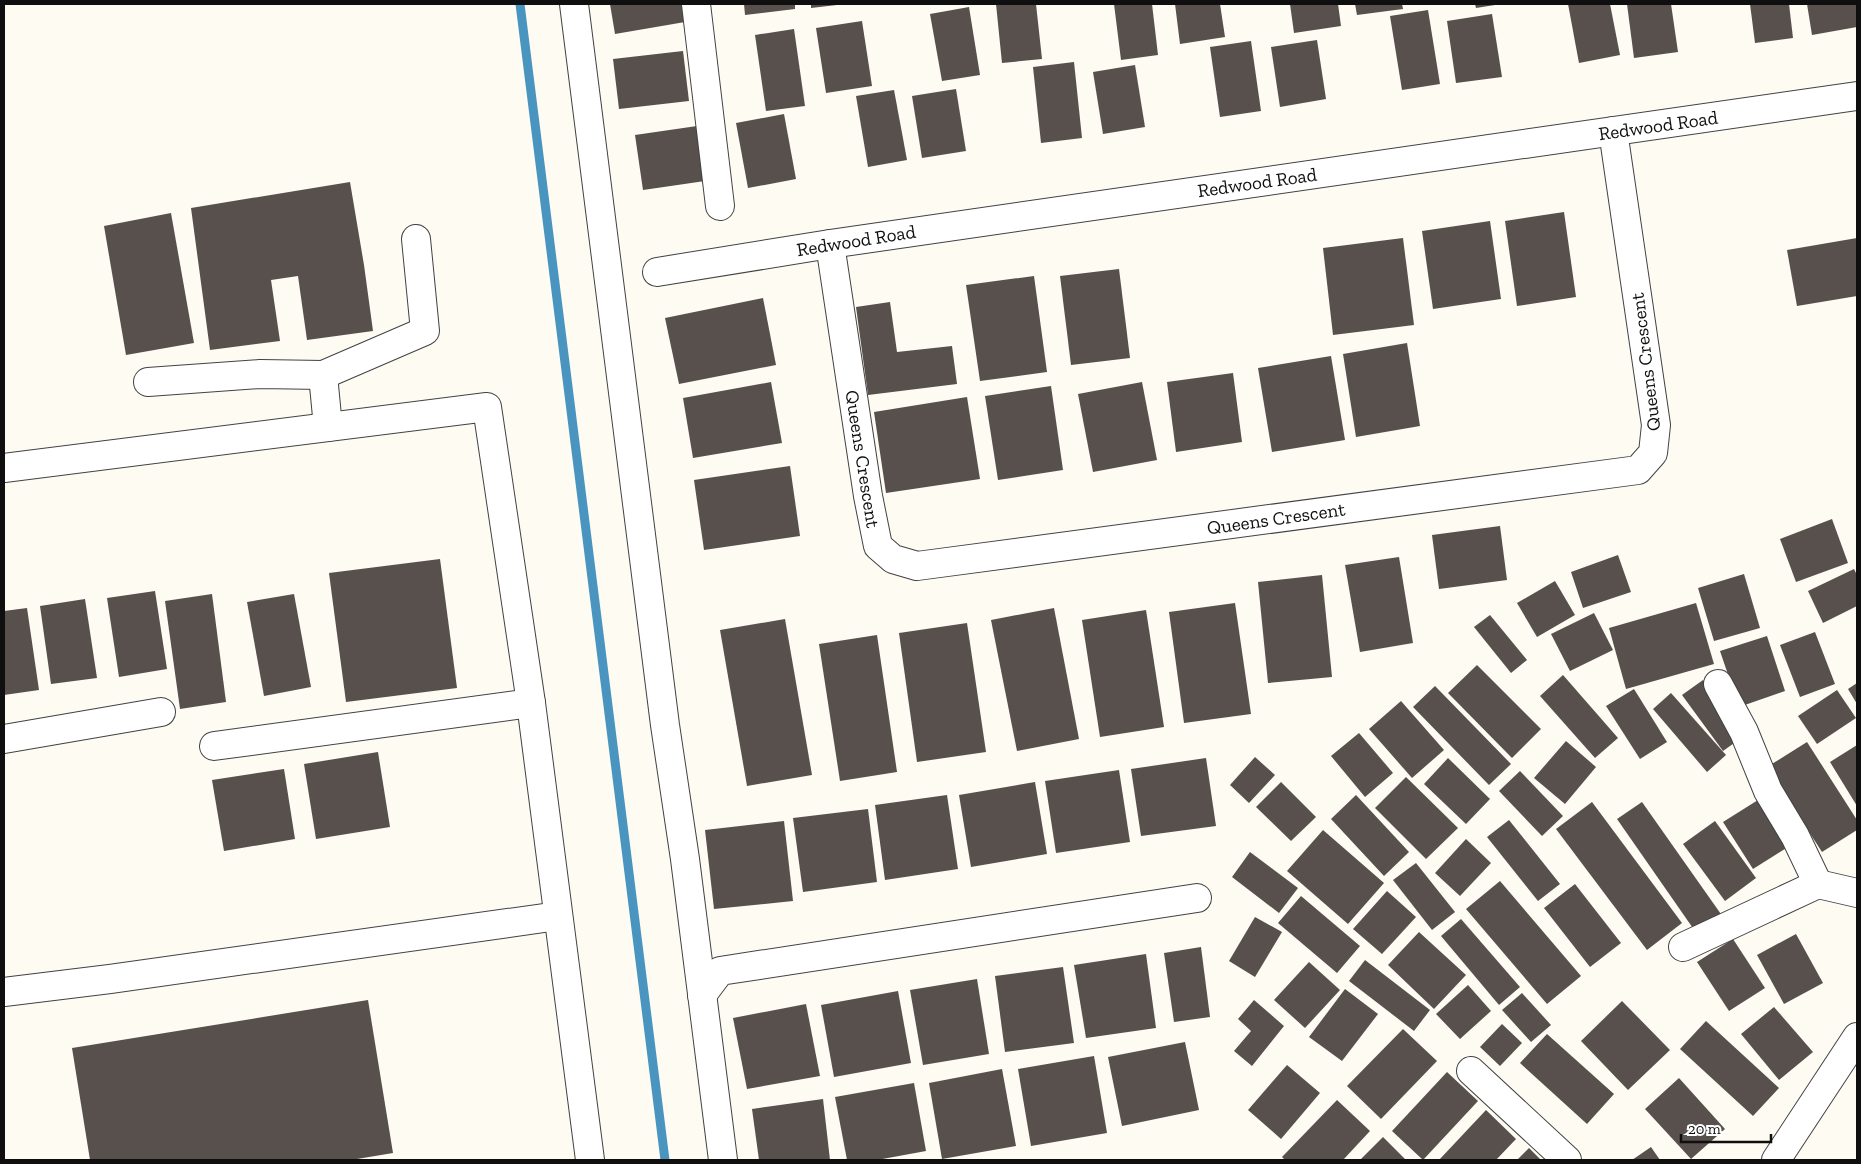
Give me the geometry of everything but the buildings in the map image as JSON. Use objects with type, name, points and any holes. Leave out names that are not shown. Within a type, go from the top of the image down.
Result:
[{"type":"street","points":[[574,4],[663,705],[686,859],[723,1160]]},
{"type":"street","points":[[696,4],[720,206]]},
{"type":"street","name":"Redwood Road","points":[[657,272],[830,244],[1857,96]]},
{"type":"street","name":"Queens Crescent","points":[[830,244],[868,496],[878,546],[893,559],[917,566],[1638,470],[1653,453],[1656,425],[1613,131]]},
{"type":"street","points":[[148,382],[260,374],[323,375],[425,331],[416,239]]},
{"type":"street","points":[[323,375],[328,428]]},
{"type":"street","points":[[4,468],[487,407],[531,703],[590,1160]]},
{"type":"street","points":[[1718,684],[1744,732],[1768,791],[1795,836],[1818,884]]},
{"type":"street","points":[[214,746],[531,703]]},
{"type":"street","points":[[4,739],[161,712]]},
{"type":"street","points":[[1683,947],[1818,884],[1857,893]]},
{"type":"street","points":[[702,995],[720,971],[1197,898]]},
{"type":"street","points":[[4,992],[110,979],[558,916]]},
{"type":"street","points":[[1776,1160],[1857,1037]]},
{"type":"street","points":[[1471,1071],[1567,1160]]},
{"type":"waterway","points":[[520,4],[665,1160]]}]
